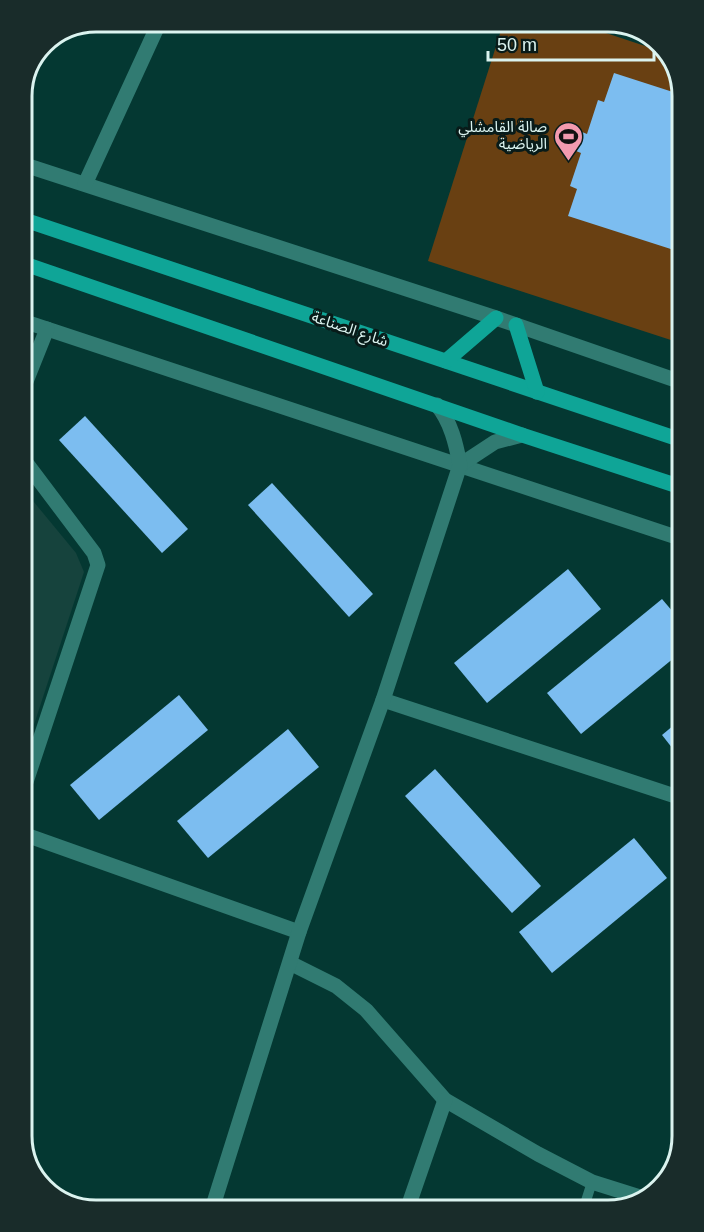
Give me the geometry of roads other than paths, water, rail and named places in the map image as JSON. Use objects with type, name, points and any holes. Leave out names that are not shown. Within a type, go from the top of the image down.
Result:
[{"type":"street","points":[[85,184],[155,32]]},
{"type":"street","points":[[32,167],[496,318],[672,379]]},
{"type":"street","name":"شارع الصناعة","points":[[32,222],[672,437]]},
{"type":"street","points":[[32,266],[522,435],[672,484]]},
{"type":"street","points":[[446,361],[496,318]]},
{"type":"street","points":[[32,324],[672,536]]},
{"type":"street","points":[[516,325],[537,392]]},
{"type":"street","points":[[32,366],[46,329]]},
{"type":"street","points":[[215,1200],[299,932],[383,700],[460,465],[451,430],[437,405]]},
{"type":"street","points":[[460,465],[495,442],[522,435]]},
{"type":"street","points":[[32,471],[94,553],[98,565],[32,764]]},
{"type":"street","points":[[383,700],[672,795]]},
{"type":"street","points":[[32,837],[299,932]]},
{"type":"street","points":[[290,963],[336,986],[366,1010],[445,1100],[538,1155],[592,1182],[634,1195]]},
{"type":"street","points":[[410,1200],[445,1100]]},
{"type":"lane","points":[[586,1200],[592,1182]]},
{"type":"place","name":"صالة القامشلي الرياضية","points":[[568,162]]}]
